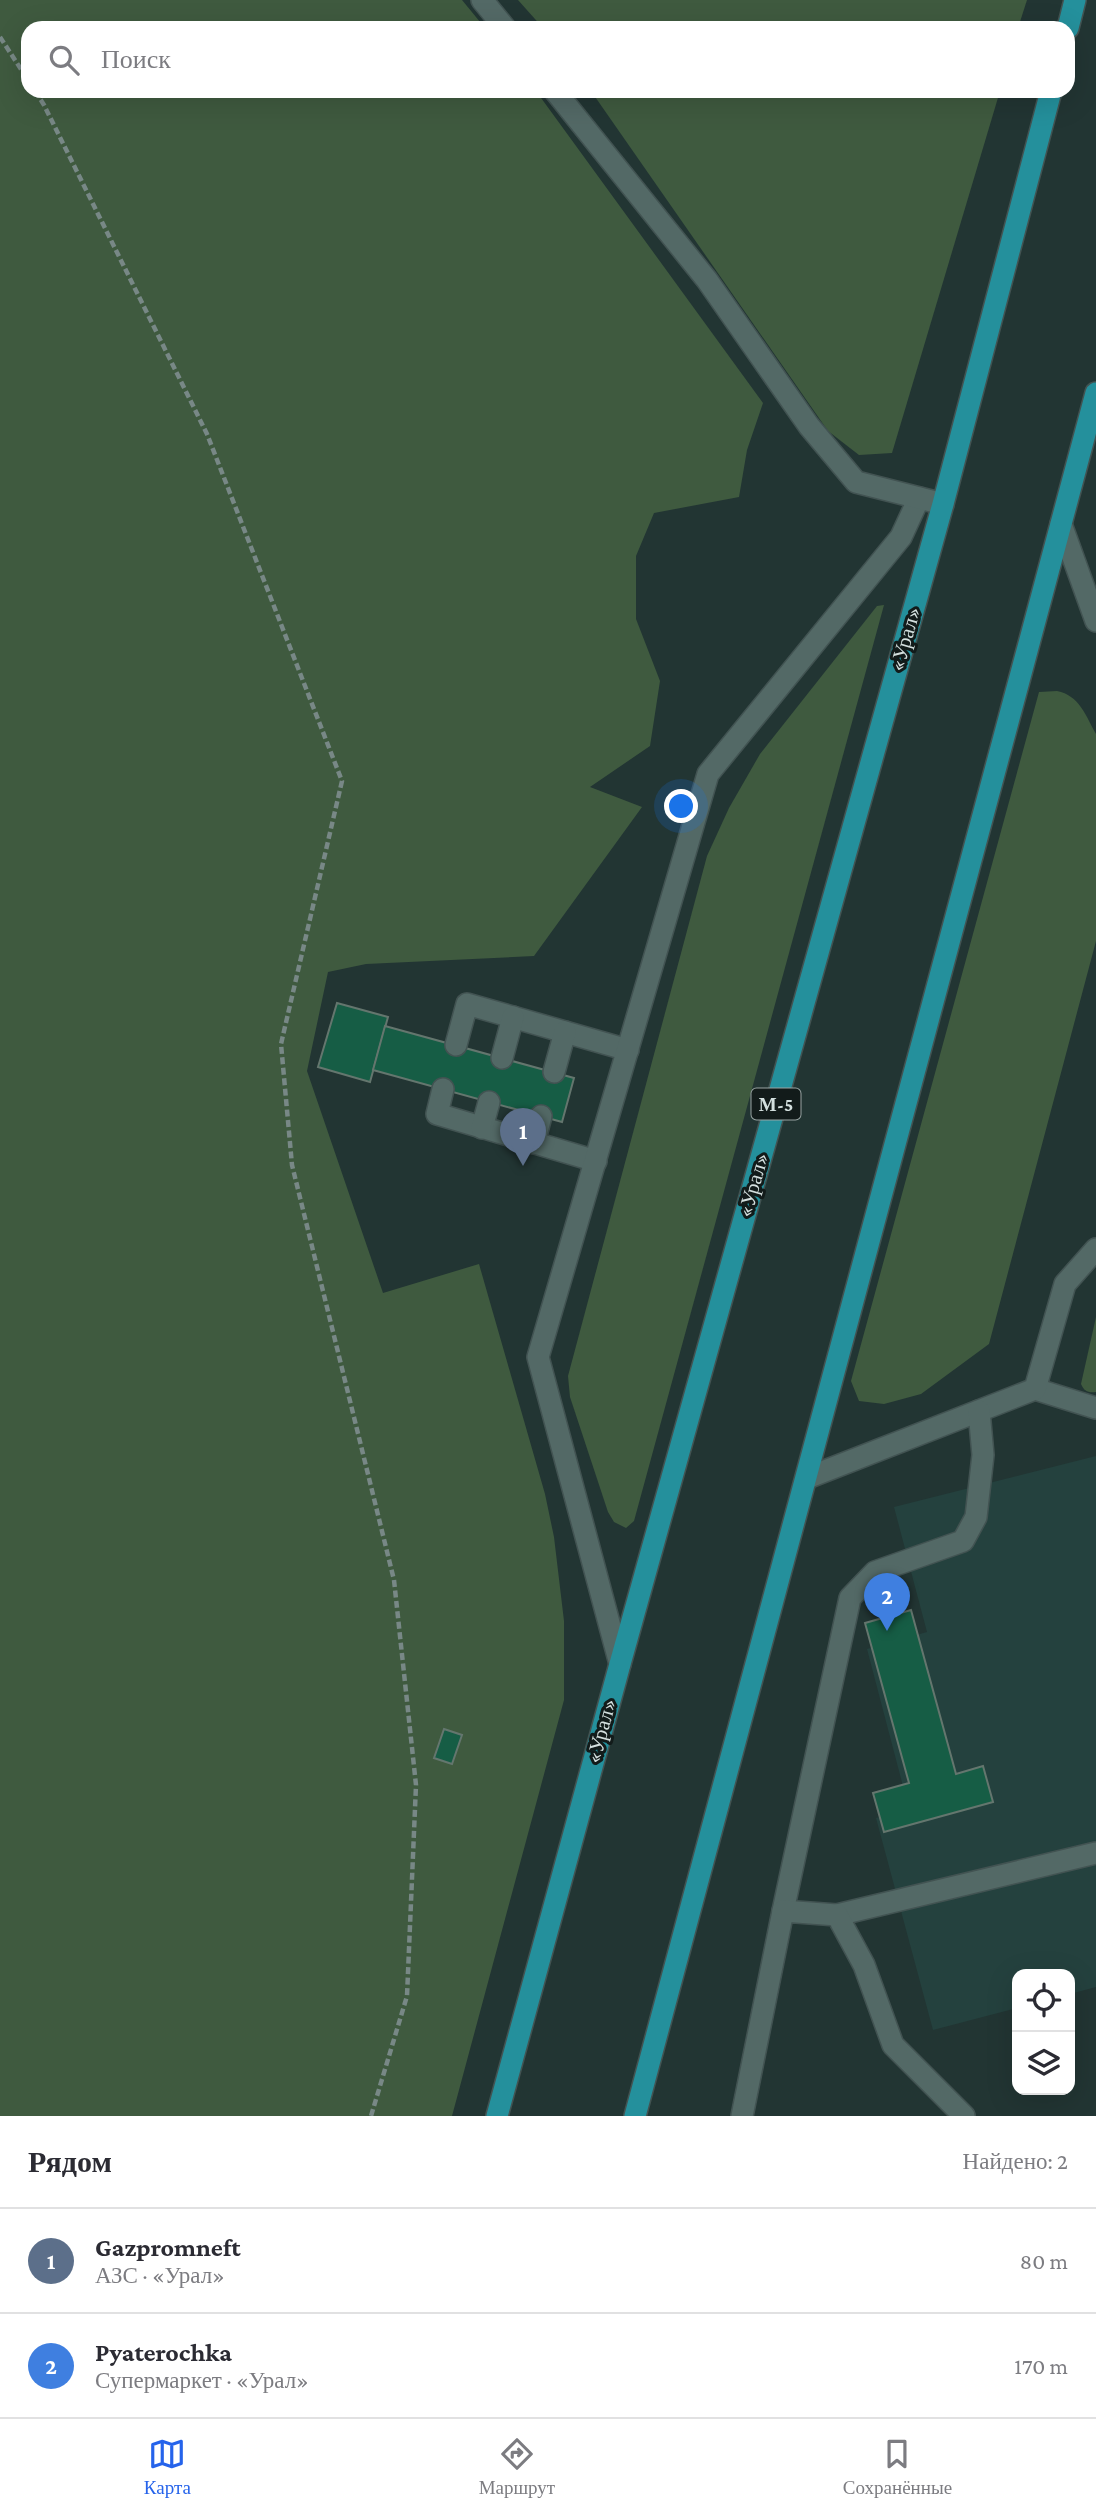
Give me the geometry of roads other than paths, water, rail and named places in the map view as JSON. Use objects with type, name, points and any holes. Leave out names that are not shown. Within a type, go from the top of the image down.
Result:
[{"type":"highway","points":[[1070,21],[1075,0]]},
{"type":"highway","name":"«Урал»","points":[[497,2116],[943,504],[1049,98]]},
{"type":"highway","points":[[635,2116],[1096,393]]},
{"type":"street","points":[[482,0],[499,21]]},
{"type":"street","points":[[561,98],[707,280],[809,426],[856,482],[943,504]]},
{"type":"street","points":[[620,1664],[538,1357],[708,774],[901,537],[919,498]]},
{"type":"street","points":[[1061,524],[1096,621]]},
{"type":"street","points":[[456,1045],[467,1004],[628,1050]]},
{"type":"street","points":[[502,1058],[513,1017]]},
{"type":"street","points":[[554,1072],[565,1032]]},
{"type":"street","points":[[443,1089],[437,1114],[596,1161]]},
{"type":"street","points":[[482,1128],[489,1102]]},
{"type":"street","points":[[534,1143],[541,1116]]},
{"type":"street","points":[[1035,1389],[1065,1284],[1096,1249]]},
{"type":"street","points":[[807,1479],[1035,1389],[1096,1408]]},
{"type":"street","points":[[742,2116],[850,1598],[876,1572],[963,1541],[976,1517],[983,1455],[979,1411]]},
{"type":"street","points":[[783,1910],[837,1915],[1096,1853]]},
{"type":"street","points":[[837,1915],[863,1965],[892,2045],[964,2116]]},
{"type":"place","name":"Gazpromneft","points":[[523,1166]]},
{"type":"place","name":"Pyaterochka","points":[[887,1631]]}]
